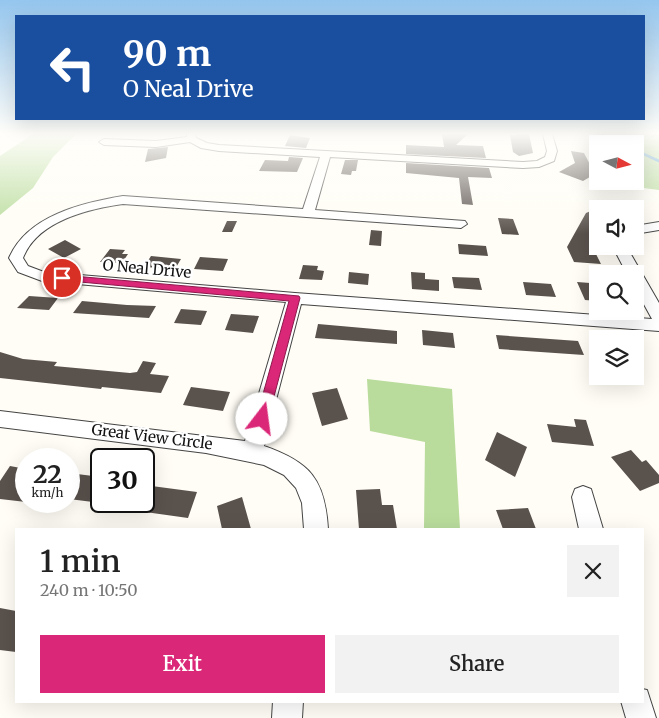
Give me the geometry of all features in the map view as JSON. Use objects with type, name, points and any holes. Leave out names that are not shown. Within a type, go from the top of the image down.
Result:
[{"type":"street","points":[[308,213],[322,168]]},
{"type":"street","name":"O Neal Drive","points":[[461,224],[132,200],[114,201],[82,209],[41,228],[26,239],[17,251],[18,263],[23,269],[42,276],[659,326]]},
{"type":"street","points":[[644,228],[659,226]]},
{"type":"street","points":[[644,292],[659,317]]},
{"type":"street","points":[[252,454],[295,298]]},
{"type":"street","name":"Great View Circle","points":[[0,419],[225,446],[269,457],[291,467],[302,478],[312,495],[316,512],[316,528]]},
{"type":"street","points":[[583,497],[591,528]]},
{"type":"street","points":[[287,718],[288,703]]},
{"type":"street","points":[[637,703],[641,718]]},
{"type":"green space","points":[[0,168],[46,168],[33,188],[0,215]]},
{"type":"green space","points":[[644,168],[659,168],[659,190],[644,188]]},
{"type":"green space","points":[[367,379],[452,389],[460,528],[424,528],[425,442],[370,431]]},
{"type":"building","points":[[261,168],[299,168],[297,172],[259,171]]},
{"type":"building","points":[[343,168],[357,168],[356,171],[352,171],[351,175],[341,174]]},
{"type":"building","points":[[406,168],[481,168],[489,168],[492,178],[468,177],[473,205],[462,204],[459,178],[406,173]]},
{"type":"building","points":[[567,168],[589,168],[589,178],[583,181],[559,172]]},
{"type":"building","points":[[589,212],[589,255],[596,255],[601,264],[574,262],[567,247],[586,213]]},
{"type":"building","points":[[498,218],[513,219],[519,235],[502,234]]},
{"type":"building","points":[[227,221],[237,221],[232,232],[222,232]]},
{"type":"building","points":[[371,230],[382,231],[381,246],[369,245]]},
{"type":"building","points":[[65,240],[81,249],[64,258],[48,249]]},
{"type":"building","points":[[458,244],[486,246],[488,256],[459,254]]},
{"type":"building","points":[[110,249],[125,250],[122,254],[128,254],[122,263],[100,262]]},
{"type":"building","points":[[151,256],[181,259],[175,269],[144,267]]},
{"type":"building","points":[[200,257],[228,259],[223,271],[194,269]]},
{"type":"building","points":[[303,265],[318,266],[317,270],[324,271],[322,280],[299,279]]},
{"type":"building","points":[[349,272],[369,274],[368,285],[348,283]]},
{"type":"building","points":[[411,272],[425,273],[425,279],[439,280],[439,291],[412,289]]},
{"type":"building","points":[[452,277],[479,278],[482,290],[454,288]]},
{"type":"building","points":[[523,282],[551,284],[556,297],[526,295]]},
{"type":"building","points":[[577,282],[589,283],[589,300],[585,300]]},
{"type":"building","points":[[29,296],[58,298],[49,310],[17,308]]},
{"type":"building","points":[[82,301],[156,306],[149,318],[73,313]]},
{"type":"building","points":[[181,309],[207,311],[201,325],[174,323]]},
{"type":"building","points":[[231,314],[259,316],[253,333],[225,330]]},
{"type":"building","points":[[318,324],[397,331],[397,344],[315,338]]},
{"type":"building","points":[[422,330],[453,333],[455,348],[423,345]]},
{"type":"building","points":[[496,335],[578,341],[584,355],[499,349]]},
{"type":"building","points":[[0,352],[23,359],[57,362],[54,366],[130,373],[137,372],[143,361],[156,363],[150,374],[169,376],[161,393],[102,387],[101,389],[0,378]]},
{"type":"building","points":[[191,387],[230,392],[223,411],[183,405]]},
{"type":"building","points":[[337,388],[348,419],[322,426],[312,393]]},
{"type":"building","points":[[574,419],[586,420],[594,446],[552,442],[547,424],[576,427]]},
{"type":"building","points":[[497,432],[527,447],[515,477],[485,460]]},
{"type":"building","points":[[631,450],[642,462],[646,460],[659,475],[659,483],[640,491],[611,457]]},
{"type":"building","points":[[10,466],[15,467],[15,501],[0,499],[0,481]]},
{"type":"building","points":[[80,474],[90,476],[90,502],[80,500]]},
{"type":"building","points":[[155,486],[197,492],[188,518],[152,513],[155,513]]},
{"type":"building","points":[[380,489],[382,505],[393,505],[397,528],[359,528],[356,490]]},
{"type":"building","points":[[242,497],[251,528],[222,528],[217,506]]},
{"type":"building","points":[[528,508],[536,528],[503,528],[496,510]]},
{"type":"building","points":[[0,608],[15,611],[15,652],[0,650]]},
{"type":"route","points":[[62,278],[295,298],[262,419]]}]
